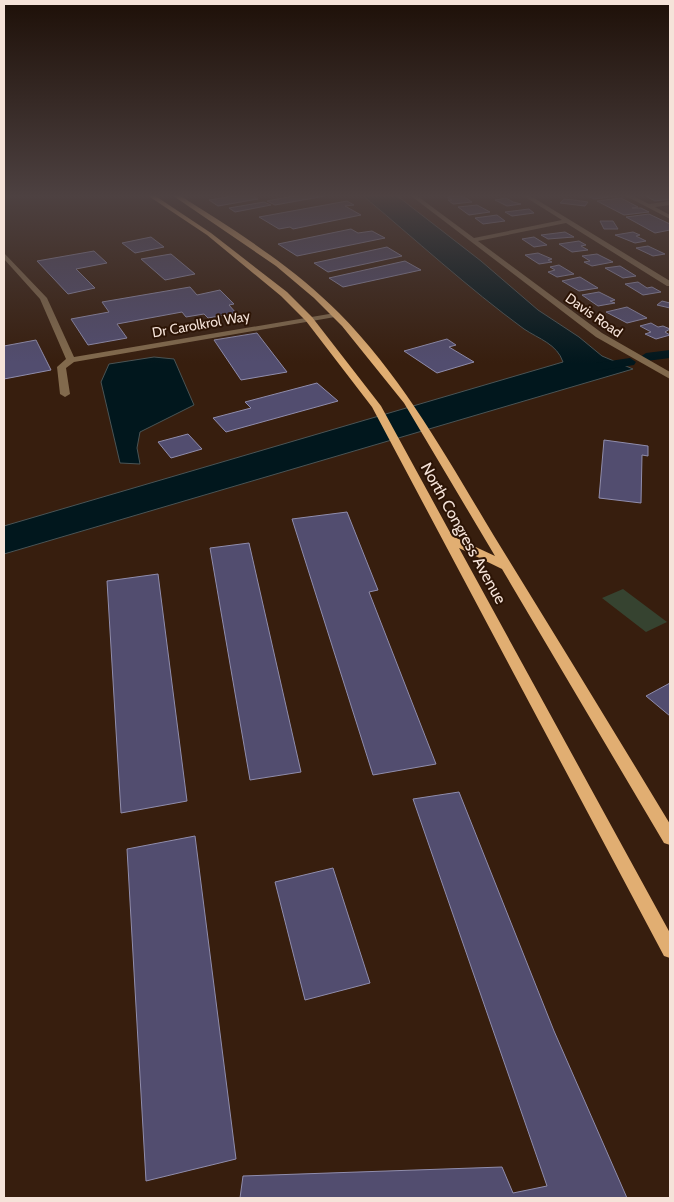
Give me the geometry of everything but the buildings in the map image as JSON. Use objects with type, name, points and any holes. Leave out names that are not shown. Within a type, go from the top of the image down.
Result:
[{"type":"main road","name":"North Congress Avenue","points":[[231,251],[260,274],[309,319],[376,406],[670,950]]},
{"type":"main road","name":"North Congress Avenue","points":[[259,251],[336,315],[408,402],[432,445],[670,838]]},
{"type":"main road","points":[[447,538],[506,566]]},
{"type":"street","name":"Davis Road","points":[[487,251],[599,335],[670,376]]},
{"type":"street","points":[[617,251],[670,284]]},
{"type":"street","points":[[4,255],[43,298],[72,360],[61,368],[65,394]]},
{"type":"street","name":"Dr Carolkrol Way","points":[[72,360],[336,315]]},
{"type":"green space","points":[[623,589],[667,622],[646,632],[602,598]]},
{"type":"water","points":[[428,251],[468,251],[538,310],[579,337],[602,356],[633,369],[4,554],[4,526],[563,362],[552,346],[524,329]]},
{"type":"water","points":[[154,357],[174,359],[194,405],[140,432],[137,448],[140,464],[120,463],[101,382],[109,364]]},
{"type":"waterway","points":[[646,357],[670,354]]},
{"type":"waterway","points":[[596,367],[630,362]]}]
